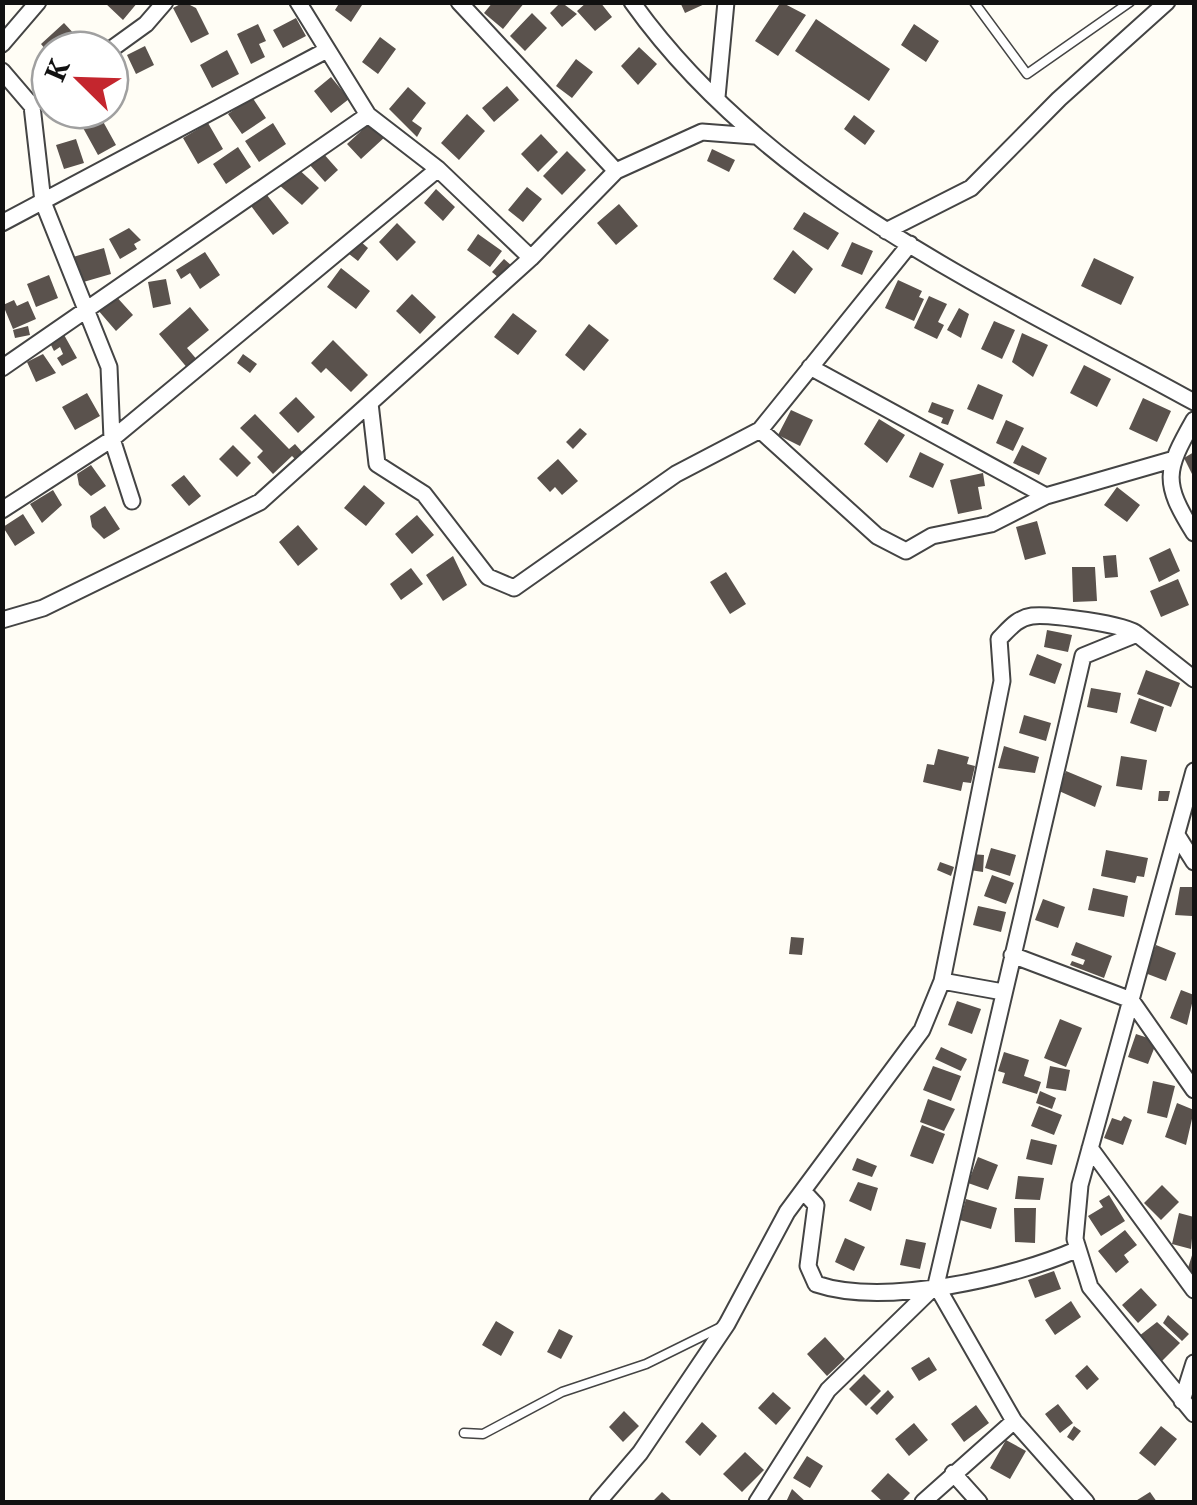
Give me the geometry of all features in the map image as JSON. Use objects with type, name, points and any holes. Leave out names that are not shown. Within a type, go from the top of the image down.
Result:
[{"type":"street","points":[[2,44],[38,2]]},
{"type":"street","points":[[130,36],[165,2]]},
{"type":"street","points":[[298,2],[368,114],[438,169],[531,258]]},
{"type":"street","points":[[632,2],[754,136],[886,231],[1194,402]]},
{"type":"street","points":[[717,97],[726,2]]},
{"type":"street","points":[[886,231],[971,188],[1059,99],[1166,2]]},
{"type":"street","points":[[469,6],[616,171]]},
{"type":"street","points":[[2,223],[327,50]]},
{"type":"street","points":[[2,71],[30,104]]},
{"type":"street","points":[[2,368],[368,114]]},
{"type":"street","points":[[34,130],[42,202],[109,367],[112,439],[132,501]]},
{"type":"street","points":[[2,620],[43,608],[260,502],[531,258],[616,171],[702,132],[754,136]]},
{"type":"street","points":[[2,510],[112,439],[438,169]]},
{"type":"street","points":[[370,403],[378,464],[424,494],[488,577],[514,588],[676,474],[760,430],[910,244]]},
{"type":"street","points":[[810,367],[1046,496]]},
{"type":"street","points":[[1194,420],[1171,460],[1169,494],[1194,533]]},
{"type":"street","points":[[760,430],[877,536],[906,550],[932,536],[991,524],[1046,496],[1171,460]]},
{"type":"street","points":[[598,1502],[640,1453],[727,1324],[803,1191],[922,1030],[942,981],[1002,681],[1000,639],[1014,622],[1034,616],[1110,622],[1137,634],[1194,678]]},
{"type":"street","points":[[757,1502],[828,1390],[936,1285],[1083,656],[1137,634]]},
{"type":"street","points":[[1194,771],[1080,1185],[1075,1239],[1090,1287],[1194,1414]]},
{"type":"street","points":[[1176,835],[1194,862]]},
{"type":"street","points":[[1012,955],[1131,1000],[1194,1090]]},
{"type":"street","points":[[942,981],[1003,992]]},
{"type":"street","points":[[1090,1148],[1194,1290]]},
{"type":"street","points":[[803,1191],[816,1206],[808,1266],[816,1284],[843,1293],[936,1285],[1034,1269],[1078,1249]]},
{"type":"street","points":[[936,1285],[1014,1420],[1086,1502]]},
{"type":"street","points":[[1182,1401],[1194,1363]]},
{"type":"street","points":[[923,1502],[1014,1420]]},
{"type":"street","points":[[954,1473],[980,1502]]},
{"type":"lane","points":[[974,2],[1026,74],[1130,2]]},
{"type":"lane","points":[[464,1434],[483,1434],[562,1392],[646,1364],[727,1324]]},
{"type":"building","points":[[104,2],[138,2],[123,20]]},
{"type":"building","points":[[184,2],[196,8],[209,34],[191,43],[173,8]]},
{"type":"building","points":[[340,2],[364,2],[351,22],[335,10]]},
{"type":"building","points":[[493,2],[525,2],[503,29],[484,13]]},
{"type":"building","points":[[561,2],[577,14],[562,27],[550,13]]},
{"type":"building","points":[[587,2],[600,2],[612,17],[595,31],[577,11]]},
{"type":"building","points":[[680,2],[709,2],[685,13]]},
{"type":"building","points":[[781,2],[806,15],[778,56],[755,41]]},
{"type":"building","points":[[532,13],[547,28],[525,51],[510,36]]},
{"type":"building","points":[[296,18],[306,36],[283,48],[273,30]]},
{"type":"building","points":[[816,19],[890,69],[869,101],[795,51]]},
{"type":"building","points":[[258,24],[266,41],[259,44],[265,57],[251,64],[237,34]]},
{"type":"building","points":[[914,24],[939,41],[926,62],[901,45]]},
{"type":"building","points":[[380,37],[396,49],[378,74],[362,62]]},
{"type":"building","points":[[145,46],[154,65],[136,74],[130,54]]},
{"type":"building","points":[[639,47],[657,64],[638,85],[621,66]]},
{"type":"building","points":[[227,50],[239,74],[212,88],[200,65]]},
{"type":"building","points":[[576,59],[593,72],[572,98],[556,86]]},
{"type":"building","points":[[331,77],[349,99],[331,113],[314,91]]},
{"type":"building","points":[[507,86],[519,100],[494,122],[482,108]]},
{"type":"building","points":[[408,87],[426,103],[412,121],[422,128],[417,137],[389,109]]},
{"type":"building","points":[[252,97],[266,118],[242,134],[228,114]]},
{"type":"building","points":[[467,114],[485,131],[459,160],[441,143]]},
{"type":"building","points":[[854,115],[875,131],[865,145],[844,129]]},
{"type":"building","points":[[372,121],[386,136],[361,159],[347,144]]},
{"type":"building","points":[[208,123],[223,149],[198,164],[183,138]]},
{"type":"building","points":[[273,123],[286,144],[259,162],[245,141]]},
{"type":"building","points":[[84,130],[108,130],[116,145],[98,155]]},
{"type":"building","points":[[541,134],[558,152],[538,172],[521,154]]},
{"type":"building","points":[[76,139],[84,163],[64,169],[56,145]]},
{"type":"building","points":[[238,147],[251,167],[226,184],[213,164]]},
{"type":"building","points":[[712,149],[735,160],[729,172],[707,161]]},
{"type":"building","points":[[567,151],[586,170],[562,195],[543,176]]},
{"type":"building","points":[[322,152],[338,170],[325,182],[309,164]]},
{"type":"building","points":[[295,166],[319,188],[302,205],[278,184]]},
{"type":"building","points":[[527,187],[542,199],[523,222],[508,210]]},
{"type":"building","points":[[436,189],[455,207],[443,221],[424,203]]},
{"type":"building","points":[[263,190],[289,223],[273,235],[248,202]]},
{"type":"building","points":[[619,204],[638,226],[616,245],[597,223]]},
{"type":"building","points":[[804,212],[839,233],[828,250],[793,229]]},
{"type":"building","points":[[397,223],[416,242],[397,261],[379,242]]},
{"type":"building","points":[[129,228],[141,240],[134,244],[137,249],[120,259],[109,239]]},
{"type":"building","points":[[478,234],[502,251],[490,267],[467,250]]},
{"type":"building","points":[[360,241],[368,248],[358,261],[349,254]]},
{"type":"building","points":[[852,242],[873,251],[862,275],[841,266]]},
{"type":"building","points":[[104,248],[111,274],[80,283],[73,257]]},
{"type":"building","points":[[793,250],[813,269],[795,294],[773,279]]},
{"type":"building","points":[[205,252],[220,275],[200,289],[190,273],[181,279],[176,270]]},
{"type":"building","points":[[1094,258],[1134,277],[1121,305],[1081,286]]},
{"type":"building","points":[[504,259],[512,266],[500,279],[492,272]]},
{"type":"building","points":[[341,268],[370,291],[356,309],[327,287]]},
{"type":"building","points":[[49,275],[58,298],[36,307],[27,284]]},
{"type":"building","points":[[166,279],[171,304],[153,308],[148,282]]},
{"type":"building","points":[[898,280],[922,291],[919,297],[924,299],[914,321],[885,308]]},
{"type":"building","points":[[114,294],[133,315],[116,331],[97,309]]},
{"type":"building","points":[[412,294],[436,317],[420,334],[396,311]]},
{"type":"building","points":[[929,296],[947,304],[938,322],[944,325],[937,339],[914,328]]},
{"type":"building","points":[[14,300],[17,306],[28,301],[36,319],[13,329],[3,305]]},
{"type":"building","points":[[190,307],[209,330],[187,348],[199,362],[189,370],[159,334]]},
{"type":"building","points":[[959,308],[969,314],[961,338],[947,330]]},
{"type":"building","points":[[513,313],[537,331],[518,355],[494,337]]},
{"type":"building","points":[[994,321],[1015,330],[1002,359],[981,349]]},
{"type":"building","points":[[589,324],[609,340],[584,371],[565,355]]},
{"type":"building","points":[[28,326],[30,335],[15,338],[13,330]]},
{"type":"building","points":[[63,333],[77,358],[62,366],[57,358],[63,354],[60,347],[54,351],[48,339]]},
{"type":"building","points":[[1022,333],[1048,345],[1033,377],[1012,362]]},
{"type":"building","points":[[333,340],[368,375],[351,392],[326,368],[321,373],[311,363]]},
{"type":"building","points":[[43,354],[56,373],[36,382],[27,362]]},
{"type":"building","points":[[243,354],[257,364],[250,373],[237,363]]},
{"type":"building","points":[[1084,365],[1111,379],[1097,407],[1070,393]]},
{"type":"building","points":[[978,384],[1003,395],[993,420],[967,409]]},
{"type":"building","points":[[87,393],[100,416],[75,430],[62,407]]},
{"type":"building","points":[[296,397],[315,417],[298,433],[279,413]]},
{"type":"building","points":[[1143,398],[1171,411],[1157,442],[1129,429]]},
{"type":"building","points":[[932,402],[954,410],[948,425],[941,423],[943,418],[928,412]]},
{"type":"building","points":[[791,410],[813,420],[800,446],[778,435]]},
{"type":"building","points":[[255,414],[289,449],[295,444],[303,453],[296,460],[292,456],[273,474],[257,457],[263,451],[240,428]]},
{"type":"building","points":[[879,419],[905,435],[887,463],[864,444]]},
{"type":"building","points":[[1006,420],[1024,428],[1013,451],[996,443]]},
{"type":"building","points":[[580,428],[587,434],[573,449],[566,442]]},
{"type":"building","points":[[233,445],[251,463],[237,477],[219,459]]},
{"type":"building","points":[[1022,445],[1047,458],[1039,475],[1013,463]]},
{"type":"building","points":[[920,452],[944,464],[933,488],[909,477]]},
{"type":"building","points":[[1194,452],[1194,478],[1184,458]]},
{"type":"building","points":[[558,459],[578,481],[562,495],[555,487],[550,492],[537,478]]},
{"type":"building","points":[[91,465],[106,486],[91,496],[79,485],[77,474]]},
{"type":"building","points":[[983,473],[985,486],[978,487],[982,509],[958,514],[950,480]]},
{"type":"building","points":[[184,475],[201,496],[189,506],[171,485]]},
{"type":"building","points":[[364,485],[385,503],[366,526],[344,508]]},
{"type":"building","points":[[1117,487],[1140,505],[1127,522],[1104,505]]},
{"type":"building","points":[[53,490],[62,505],[42,523],[30,504]]},
{"type":"building","points":[[105,506],[120,529],[104,539],[92,527],[90,516]]},
{"type":"building","points":[[23,514],[35,533],[15,546],[3,527]]},
{"type":"building","points":[[417,515],[434,535],[412,554],[395,534]]},
{"type":"building","points":[[1037,521],[1046,554],[1025,560],[1016,527]]},
{"type":"building","points":[[298,525],[318,549],[298,566],[279,542]]},
{"type":"building","points":[[1170,548],[1180,571],[1159,582],[1149,558]]},
{"type":"building","points":[[1116,555],[1118,577],[1105,578],[1103,556]]},
{"type":"building","points":[[453,556],[467,585],[443,601],[426,575]]},
{"type":"building","points":[[1072,567],[1095,567],[1097,601],[1073,602]]},
{"type":"building","points":[[411,568],[423,584],[401,600],[390,584]]},
{"type":"building","points":[[726,572],[746,604],[730,614],[710,582]]},
{"type":"building","points":[[1178,579],[1189,605],[1161,617],[1150,591]]},
{"type":"building","points":[[1047,630],[1072,635],[1068,652],[1044,647]]},
{"type":"building","points":[[1037,654],[1062,664],[1055,684],[1029,675]]},
{"type":"building","points":[[1146,670],[1180,683],[1171,707],[1137,694]]},
{"type":"building","points":[[1091,688],[1121,693],[1117,713],[1087,707]]},
{"type":"building","points":[[1139,698],[1164,707],[1156,732],[1130,723]]},
{"type":"building","points":[[1024,715],[1051,723],[1046,741],[1019,733]]},
{"type":"building","points":[[1004,746],[1039,757],[1035,773],[998,768]]},
{"type":"building","points":[[938,749],[969,757],[967,764],[975,766],[971,783],[963,782],[961,791],[923,782],[927,764],[934,765]]},
{"type":"building","points":[[1121,756],[1147,760],[1142,790],[1116,786]]},
{"type":"building","points":[[1066,771],[1102,786],[1095,807],[1059,791]]},
{"type":"building","points":[[1159,791],[1170,791],[1168,801],[1158,801]]},
{"type":"building","points":[[991,848],[1016,855],[1010,876],[985,868]]},
{"type":"building","points":[[1106,850],[1148,858],[1144,877],[1137,876],[1135,883],[1101,876]]},
{"type":"building","points":[[972,854],[984,855],[983,872],[970,870]]},
{"type":"building","points":[[940,862],[954,867],[951,876],[937,870]]},
{"type":"building","points":[[992,875],[1014,883],[1006,904],[984,896]]},
{"type":"building","points":[[1180,887],[1194,887],[1192,916],[1175,915]]},
{"type":"building","points":[[1093,888],[1128,896],[1124,917],[1088,910]]},
{"type":"building","points":[[1043,899],[1065,907],[1058,928],[1035,920]]},
{"type":"building","points":[[978,906],[1006,912],[1001,932],[973,925]]},
{"type":"building","points":[[791,937],[804,938],[802,955],[789,954]]},
{"type":"building","points":[[1076,942],[1112,956],[1104,978],[1070,965],[1072,961],[1083,965],[1085,960],[1071,955]]},
{"type":"building","points":[[1156,945],[1176,953],[1166,981],[1145,973]]},
{"type":"building","points":[[1181,990],[1194,995],[1187,1025],[1170,1018]]},
{"type":"building","points":[[957,1001],[981,1009],[972,1034],[948,1025]]},
{"type":"building","points":[[1060,1019],[1082,1028],[1066,1067],[1044,1058]]},
{"type":"building","points":[[1136,1034],[1157,1041],[1148,1064],[1128,1057]]},
{"type":"building","points":[[941,1047],[967,1059],[961,1071],[935,1059]]},
{"type":"building","points":[[1004,1052],[1029,1060],[1024,1076],[1041,1082],[1037,1094],[1002,1083],[1005,1073],[998,1071]]},
{"type":"building","points":[[933,1066],[961,1076],[951,1101],[923,1090]]},
{"type":"building","points":[[1050,1066],[1070,1070],[1066,1091],[1046,1088]]},
{"type":"building","points":[[1153,1081],[1175,1086],[1167,1118],[1147,1113]]},
{"type":"building","points":[[1040,1091],[1056,1098],[1052,1109],[1036,1103]]},
{"type":"building","points":[[928,1099],[955,1109],[944,1131],[920,1122]]},
{"type":"building","points":[[1177,1103],[1194,1110],[1186,1145],[1165,1137]]},
{"type":"building","points":[[1039,1106],[1062,1115],[1054,1135],[1031,1126]]},
{"type":"building","points":[[1124,1116],[1132,1120],[1123,1145],[1104,1138],[1112,1118],[1121,1121]]},
{"type":"building","points":[[922,1125],[945,1134],[933,1164],[910,1156]]},
{"type":"building","points":[[1031,1139],[1057,1145],[1052,1165],[1026,1159]]},
{"type":"building","points":[[978,1157],[998,1165],[988,1190],[968,1183]]},
{"type":"building","points":[[857,1158],[877,1166],[872,1177],[852,1170]]},
{"type":"building","points":[[1018,1176],[1044,1178],[1040,1200],[1015,1199]]},
{"type":"building","points":[[858,1182],[878,1188],[871,1211],[849,1201]]},
{"type":"building","points":[[1162,1185],[1179,1202],[1161,1220],[1144,1203]]},
{"type":"building","points":[[1109,1195],[1125,1221],[1101,1236],[1088,1216],[1103,1207],[1099,1201]]},
{"type":"building","points":[[966,1199],[997,1208],[991,1229],[960,1220]]},
{"type":"building","points":[[1014,1208],[1036,1208],[1035,1243],[1015,1242]]},
{"type":"building","points":[[1179,1213],[1194,1217],[1191,1249],[1172,1244]]},
{"type":"building","points":[[1125,1230],[1137,1245],[1124,1255],[1129,1262],[1116,1273],[1098,1251]]},
{"type":"building","points":[[845,1238],[865,1247],[854,1271],[835,1262]]},
{"type":"building","points":[[906,1239],[926,1243],[920,1269],[900,1265]]},
{"type":"building","points":[[1194,1249],[1194,1273],[1187,1271]]},
{"type":"building","points":[[1054,1271],[1061,1289],[1035,1298],[1028,1280]]},
{"type":"building","points":[[1141,1288],[1157,1305],[1138,1323],[1122,1305]]},
{"type":"building","points":[[1071,1301],[1081,1317],[1055,1335],[1045,1320]]},
{"type":"building","points":[[1168,1315],[1189,1334],[1182,1341],[1163,1323]]},
{"type":"building","points":[[496,1321],[514,1332],[501,1356],[482,1345]]},
{"type":"building","points":[[1157,1322],[1180,1343],[1160,1363],[1139,1336]]},
{"type":"building","points":[[559,1329],[573,1336],[561,1359],[547,1352]]},
{"type":"building","points":[[825,1337],[845,1359],[827,1376],[807,1354]]},
{"type":"building","points":[[929,1357],[937,1370],[919,1381],[911,1368]]},
{"type":"building","points":[[1087,1365],[1099,1379],[1087,1390],[1075,1376]]},
{"type":"building","points":[[864,1374],[881,1391],[866,1406],[849,1389]]},
{"type":"building","points":[[888,1390],[894,1397],[877,1415],[870,1408]]},
{"type":"building","points":[[773,1392],[791,1408],[776,1425],[758,1408]]},
{"type":"building","points":[[1058,1404],[1073,1423],[1060,1433],[1045,1414]]},
{"type":"building","points":[[976,1405],[989,1423],[964,1442],[951,1424]]},
{"type":"building","points":[[624,1411],[639,1426],[623,1442],[609,1427]]},
{"type":"building","points":[[702,1422],[717,1436],[700,1456],[685,1442]]},
{"type":"building","points":[[914,1423],[928,1440],[909,1456],[895,1439]]},
{"type":"building","points":[[1074,1426],[1081,1431],[1073,1441],[1067,1437]]},
{"type":"building","points":[[1161,1426],[1177,1439],[1155,1466],[1139,1453]]},
{"type":"building","points":[[1006,1440],[1026,1451],[1010,1479],[990,1468]]},
{"type":"building","points":[[745,1452],[764,1470],[742,1492],[723,1474]]},
{"type":"building","points":[[807,1456],[823,1466],[810,1488],[793,1478]]},
{"type":"building","points":[[888,1473],[910,1493],[901,1502],[883,1502],[871,1491]]},
{"type":"building","points":[[792,1489],[806,1502],[786,1502]]},
{"type":"building","points":[[662,1492],[673,1502],[652,1502]]},
{"type":"building","points":[[1150,1492],[1157,1502],[1134,1502]]}]
